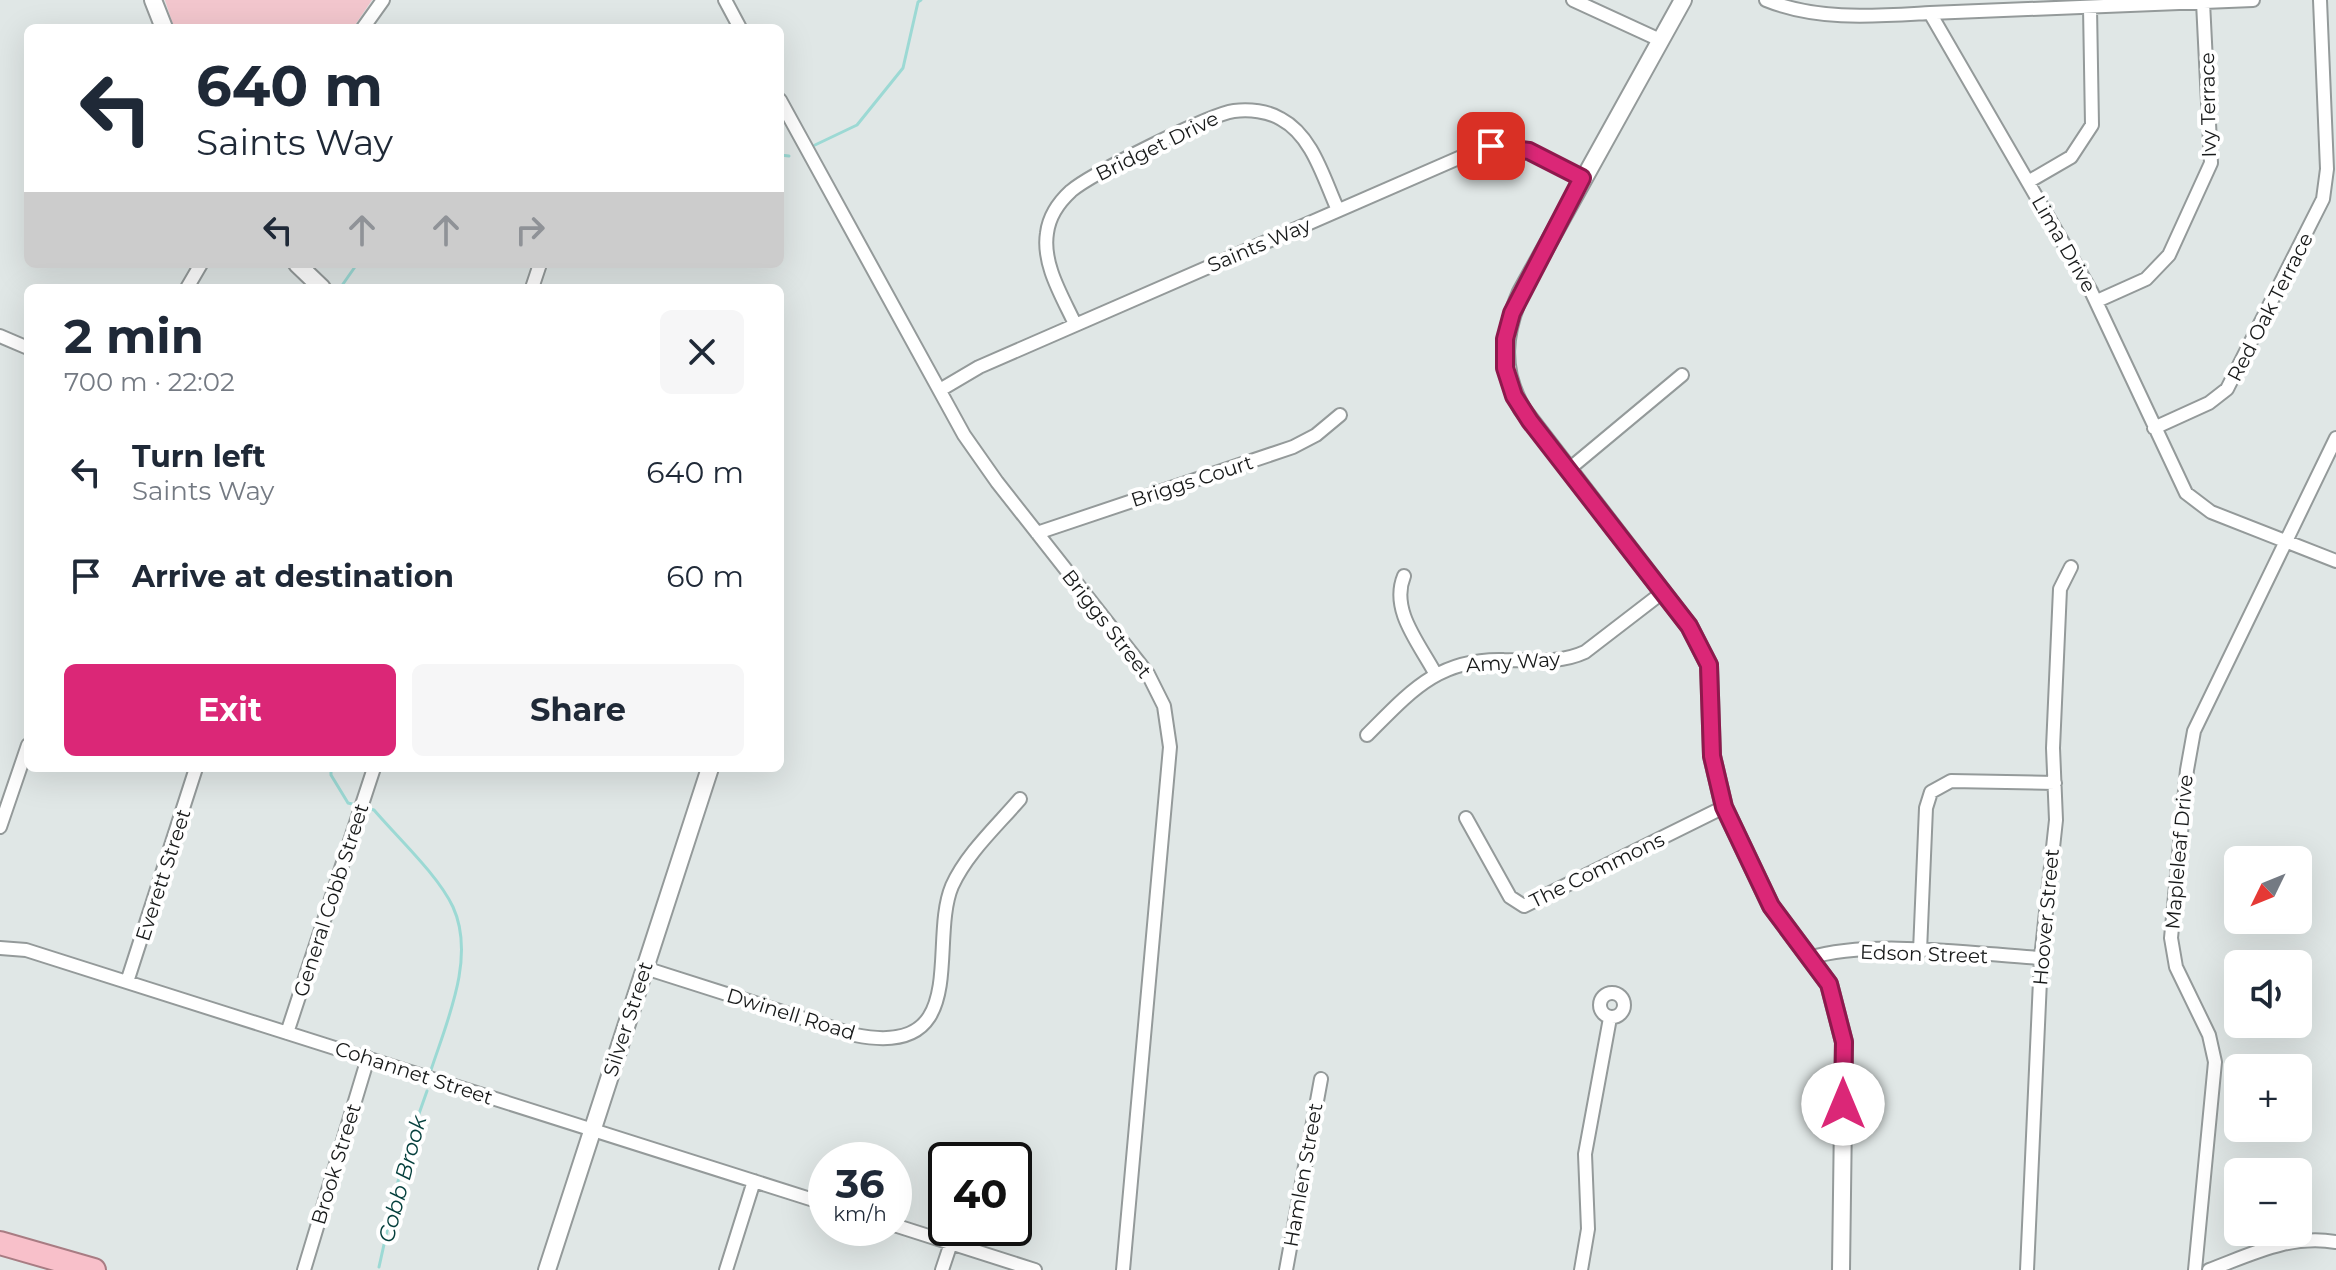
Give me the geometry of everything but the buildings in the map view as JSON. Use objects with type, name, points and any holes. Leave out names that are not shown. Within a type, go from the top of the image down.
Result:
[{"type":"highway","points":[[0,1243],[94,1270]]},
{"type":"street","points":[[153,0],[162,24]]},
{"type":"street","points":[[366,24],[383,0]]},
{"type":"street","points":[[725,0],[738,24]]},
{"type":"street","points":[[1573,0],[1660,40]]},
{"type":"street","points":[[1683,0],[1526,282],[1505,339],[1505,368],[1514,396],[1705,652],[1709,665],[1712,756],[1724,807],[1771,906],[1829,984],[1844,1042],[1841,1270]]},
{"type":"street","points":[[1766,0],[1793,11],[1803,5],[1849,17],[2253,0]]},
{"type":"street","name":"Red Oak Terrace","points":[[2154,428],[2209,403],[2227,389],[2318,212],[2327,169],[2320,0]]},
{"type":"street","name":"Ivy Terrace","points":[[2097,301],[2146,279],[2169,255],[2211,163],[2203,2]]},
{"type":"street","points":[[2028,182],[2071,157],[2090,133],[2094,110],[2090,7]]},
{"type":"street","name":"Lima Drive","points":[[1930,13],[2097,301],[2181,486],[2192,500],[2211,512],[2336,561]]},
{"type":"street","name":"Briggs Street","points":[[784,107],[972,447],[1148,674],[1164,706],[1170,732],[1123,1270]]},
{"type":"street","name":"Bridget Drive","points":[[1075,324],[1047,259],[1047,231],[1055,210],[1083,182],[1201,122],[1230,111],[1246,110],[1281,118],[1305,141],[1338,210]]},
{"type":"street","name":"Saints Way","points":[[940,390],[979,367],[1075,324],[1491,146],[1529,151],[1582,178]]},
{"type":"street","points":[[301,268],[318,284]]},
{"type":"street","points":[[0,336],[24,346]]},
{"type":"street","points":[[1568,470],[1682,375]]},
{"type":"street","name":"Briggs Court","points":[[1037,533],[1293,447],[1316,435],[1340,415]]},
{"type":"street","name":"Mapleleaf Drive","points":[[2195,1270],[2215,1062],[2209,1035],[2176,967],[2172,947],[2172,915],[2187,770],[2194,731],[2336,438]]},
{"type":"street","name":"Hoover Street","points":[[2027,1270],[2041,958],[2056,820],[2060,589],[2071,567]]},
{"type":"street","points":[[1404,576],[1399,590],[1399,606],[1435,673]]},
{"type":"street","name":"Amy Way","points":[[1367,735],[1419,683],[1435,673],[1495,659],[1555,661],[1572,658],[1592,647],[1663,592]]},
{"type":"street","points":[[0,827],[24,757]]},
{"type":"street","name":"Everett Street","points":[[127,982],[195,772]]},
{"type":"street","name":"General Cobb Street","points":[[287,1033],[373,772]]},
{"type":"street","name":"Silver Street","points":[[547,1270],[709,772]]},
{"type":"street","points":[[1920,951],[1926,808],[1931,792],[1951,781],[2055,783]]},
{"type":"street","name":"Dwinell Road","points":[[645,968],[855,1035],[880,1039],[904,1036],[931,1011],[941,988],[945,914],[952,886],[969,858],[1020,799]]},
{"type":"street","name":"The Commons","points":[[1466,818],[1510,897],[1524,906],[1724,807]]},
{"type":"street","points":[[0,942],[26,950]]},
{"type":"street","name":"Cohannet Street","points":[[0,948],[26,950],[808,1198]]},
{"type":"street","name":"Edson Street","points":[[1809,958],[1833,952],[1920,951],[2041,958]]},
{"type":"street","points":[[1581,1270],[1588,1229],[1585,1154],[1610,1018]]},
{"type":"street","name":"Brook Street","points":[[304,1270],[368,1058]]},
{"type":"street","name":"Hamlen Street","points":[[1286,1270],[1321,1079]]},
{"type":"street","points":[[726,1270],[754,1181]]},
{"type":"street","points":[[2209,1270],[2284,1241],[2309,1238],[2336,1242]]},
{"type":"street","points":[[942,1270],[950,1246]]},
{"type":"street","points":[[960,1246],[1035,1270]]},
{"type":"shaded area","points":[[165,0],[372,0],[356,24],[173,24]]},
{"type":"waterway","name":"Cobb Brook","points":[[815,145],[857,125],[903,68],[921,0]]},
{"type":"waterway","name":"Cobb Brook","points":[[784,155],[789,156]]},
{"type":"waterway","name":"Cobb Brook","points":[[343,284],[354,268]]},
{"type":"waterway","name":"Cobb Brook","points":[[331,772],[348,803],[356,805]]},
{"type":"waterway","name":"Cobb Brook","points":[[363,807],[374,810],[427,869],[453,907],[459,926],[462,947],[457,989],[431,1070]]},
{"type":"waterway","name":"Cobb Brook","points":[[379,1267],[403,1159],[427,1091]]},
{"type":"route","points":[[1491,146],[1529,151],[1582,178],[1512,313],[1505,339],[1505,368],[1514,396],[1530,421],[1689,626],[1705,652],[1709,665],[1712,756],[1724,807],[1771,906],[1829,984],[1844,1042],[1843,1104]]}]
